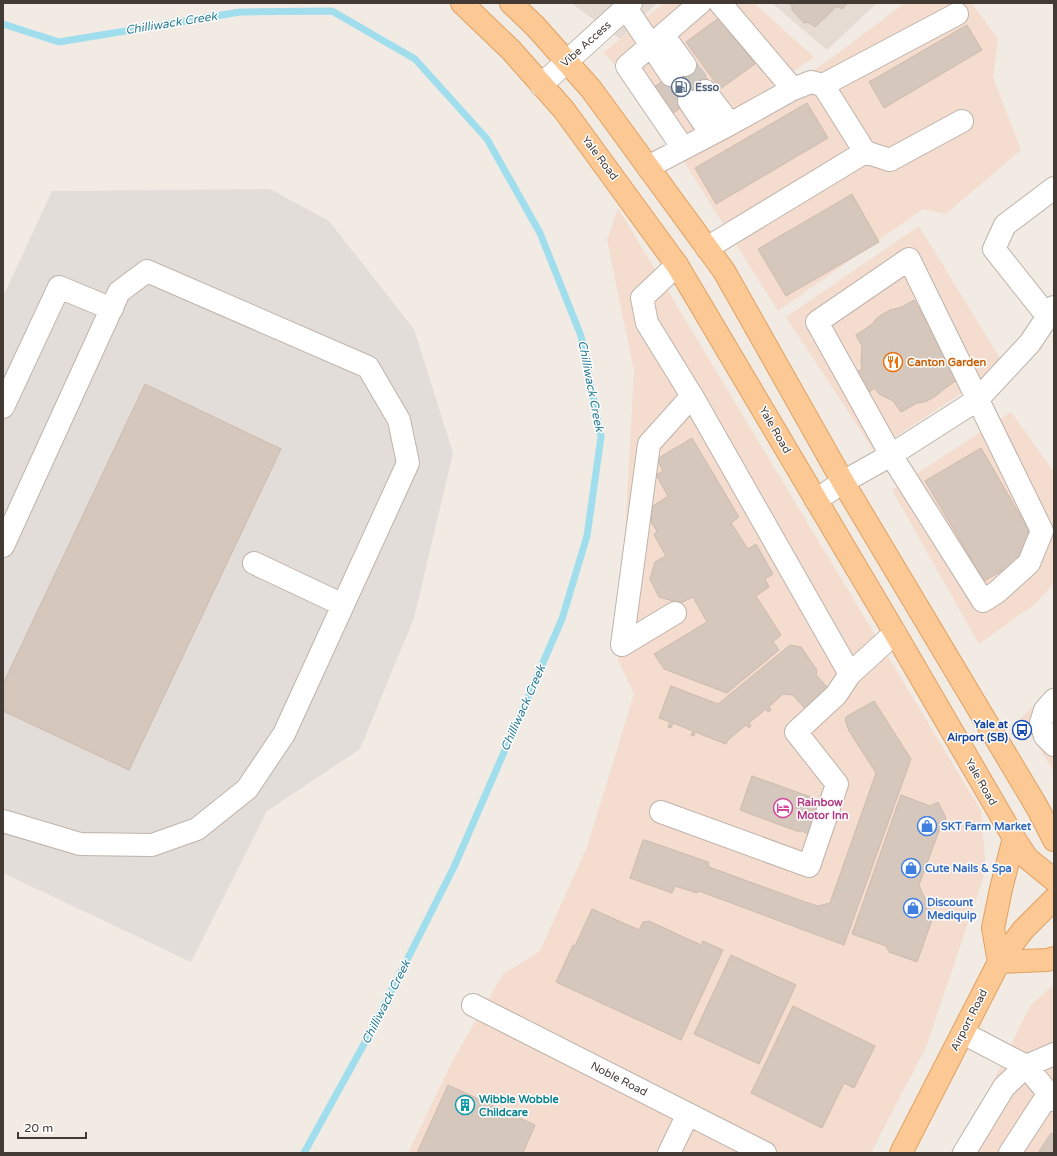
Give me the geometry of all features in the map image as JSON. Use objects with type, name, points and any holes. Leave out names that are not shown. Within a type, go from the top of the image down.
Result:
[{"type":"main road","name":"Yale Road","points":[[462,3],[511,50],[564,110],[677,265],[895,633],[1014,838],[1027,858],[1054,880]]},
{"type":"main road","points":[[511,3],[536,27],[591,89],[724,271],[844,482],[1045,808],[1054,840]]},
{"type":"main road","points":[[1014,838],[993,928],[999,962],[1047,960],[1054,958]]},
{"type":"main road","name":"Airport Road","points":[[908,1151],[963,1033],[999,962],[1023,930],[1054,899]]},
{"type":"street","points":[[683,148],[627,66],[700,3]]},
{"type":"street","points":[[720,3],[793,89]]},
{"type":"street","name":"Vibe Access","points":[[541,85],[628,6]]},
{"type":"street","points":[[628,6],[657,40],[678,70]]},
{"type":"street","points":[[648,167],[793,89],[811,82],[823,85],[957,14]]},
{"type":"street","points":[[823,85],[864,152],[890,160],[962,121]]},
{"type":"street","points":[[697,96],[720,129]]},
{"type":"street","points":[[707,248],[864,152]]},
{"type":"street","points":[[816,500],[844,482],[891,456],[977,400],[1030,343],[1051,312],[994,249],[1005,225],[1054,188]]},
{"type":"street","points":[[909,259],[977,400],[1042,531],[1029,563],[997,592],[983,601],[891,456],[817,322],[909,259]]},
{"type":"street","points":[[677,265],[642,298],[647,323],[692,396],[850,674]]},
{"type":"street","points":[[3,546],[8,523],[120,292],[147,271],[368,367],[398,420],[408,464],[284,734],[248,789],[197,829],[152,845],[80,844],[3,821]]},
{"type":"street","points":[[3,407],[59,287],[112,309]]},
{"type":"street","points":[[675,613],[622,645],[649,444],[692,396]]},
{"type":"street","points":[[254,563],[343,605]]},
{"type":"street","points":[[661,812],[809,866],[837,784],[796,732],[836,695],[850,674],[895,633]]},
{"type":"street","points":[[1054,700],[1045,710],[1041,723],[1045,736],[1054,745]]},
{"type":"street","name":"Noble Road","points":[[473,1005],[761,1152]]},
{"type":"street","points":[[963,1033],[1026,1066],[1051,1097],[1010,1153]]},
{"type":"street","points":[[964,1153],[1004,1087],[1026,1066],[1054,1054]]},
{"type":"street","points":[[669,1153],[688,1114]]},
{"type":"shaded area","points":[[571,3],[657,3],[620,39]]},
{"type":"shaded area","points":[[664,3],[754,3],[814,57],[678,152],[625,74],[603,53]]},
{"type":"shaded area","points":[[772,3],[877,3],[827,50]]},
{"type":"shaded area","points":[[905,3],[972,3],[998,39],[993,77],[1021,150],[946,214],[923,209],[778,311],[683,160],[826,62]]},
{"type":"shaded area","points":[[270,189],[329,221],[414,329],[453,453],[414,618],[360,749],[267,811],[191,962],[3,873],[3,297],[52,191]]},
{"type":"shaded area","points":[[618,208],[981,811],[986,870],[926,1047],[871,1153],[408,1153],[454,1058],[503,974],[540,951],[587,847],[634,694],[618,660],[634,371],[607,240]]},
{"type":"shaded area","points":[[919,226],[1004,365],[874,451],[786,317]]},
{"type":"shaded area","points":[[1011,412],[1054,472],[1054,583],[1035,604],[979,644],[892,490]]},
{"type":"shaded area","points":[[1054,686],[1054,771],[1020,719]]},
{"type":"shaded area","points":[[1051,987],[1054,988],[1054,1153],[950,1153],[975,1118],[1030,1006]]},
{"type":"building","points":[[789,3],[848,3],[842,9],[837,6],[815,27],[808,22],[804,23],[792,10],[792,6]]},
{"type":"building","points":[[720,17],[755,64],[720,89],[686,42]]},
{"type":"building","points":[[967,25],[982,50],[884,108],[869,82]]},
{"type":"building","name":"Esso","points":[[694,60],[712,86],[669,116],[651,89]]},
{"type":"building","points":[[807,103],[828,138],[716,204],[695,168]]},
{"type":"building","points":[[852,194],[879,242],[786,296],[758,249]]},
{"type":"building","points":[[914,300],[960,378],[931,399],[917,403],[901,412],[893,401],[879,394],[875,388],[869,392],[857,372],[862,369],[862,346],[856,335],[871,325],[883,314],[890,310],[902,307]]},
{"type":"building","points":[[145,384],[281,449],[129,770],[3,711],[3,684]]},
{"type":"building","points":[[692,438],[739,517],[731,523],[748,549],[756,544],[773,574],[765,579],[769,587],[756,596],[781,635],[773,642],[779,650],[727,693],[664,669],[654,654],[707,622],[693,597],[680,603],[659,597],[650,579],[655,562],[666,556],[654,535],[657,531],[651,522],[653,506],[668,496],[656,475],[663,471],[657,459]]},
{"type":"building","points":[[981,448],[1031,534],[1025,558],[984,581],[925,481]]},
{"type":"building","points":[[790,645],[801,647],[817,670],[816,675],[830,690],[805,709],[793,695],[783,694],[769,707],[771,710],[768,712],[766,709],[749,723],[751,726],[749,728],[746,725],[728,740],[726,744],[695,732],[694,736],[691,735],[693,731],[673,723],[671,728],[668,727],[670,722],[659,718],[671,686],[718,704]]},
{"type":"building","points":[[874,701],[911,759],[844,945],[699,891],[697,893],[675,886],[672,893],[630,878],[643,840],[645,840],[708,862],[709,867],[805,902],[818,906],[830,903],[876,773],[849,731],[845,720],[846,717]]},
{"type":"building","points":[[752,776],[811,797],[810,800],[822,804],[811,835],[740,810]]},
{"type":"building","points":[[901,795],[930,806],[938,802],[946,818],[945,822],[937,824],[940,828],[919,885],[933,917],[917,962],[889,952],[886,946],[852,934]]},
{"type":"building","points":[[592,909],[639,930],[643,922],[649,921],[701,945],[703,941],[723,950],[681,1040],[556,982]]},
{"type":"building","points":[[731,955],[796,985],[759,1064],[694,1034]]},
{"type":"building","points":[[793,1006],[875,1046],[854,1088],[844,1083],[822,1128],[751,1093]]},
{"type":"building","name":"Wibble Wobble Childcare","points":[[448,1085],[535,1125],[523,1153],[417,1153]]},
{"type":"building","points":[[1051,1133],[1054,1135],[1054,1153],[1038,1153]]},
{"type":"waterway","name":"Chilliwack Creek","points":[[3,24],[59,42],[240,12],[332,11],[415,59],[487,139],[540,233],[581,336],[601,437],[587,536],[562,619],[454,867],[369,1035],[304,1153]]},
{"type":"tunnel","points":[[685,65],[705,91]]},
{"type":"tunnel","points":[[671,75],[689,101]]},
{"type":"place","name":"Esso","points":[[681,87]]},
{"type":"place","name":"Canton Garden","points":[[893,362]]},
{"type":"place","name":"Yale at Airport (SB)","points":[[1022,730]]},
{"type":"place","name":"Rainbow Motor Inn","points":[[783,808]]},
{"type":"place","name":"SKT Farm Market","points":[[927,826]]},
{"type":"place","name":"Cute Nails & Spa","points":[[911,868]]},
{"type":"place","name":"Discount Mediquip","points":[[913,908]]},
{"type":"place","name":"Wibble Wobble Childcare","points":[[465,1105]]}]
